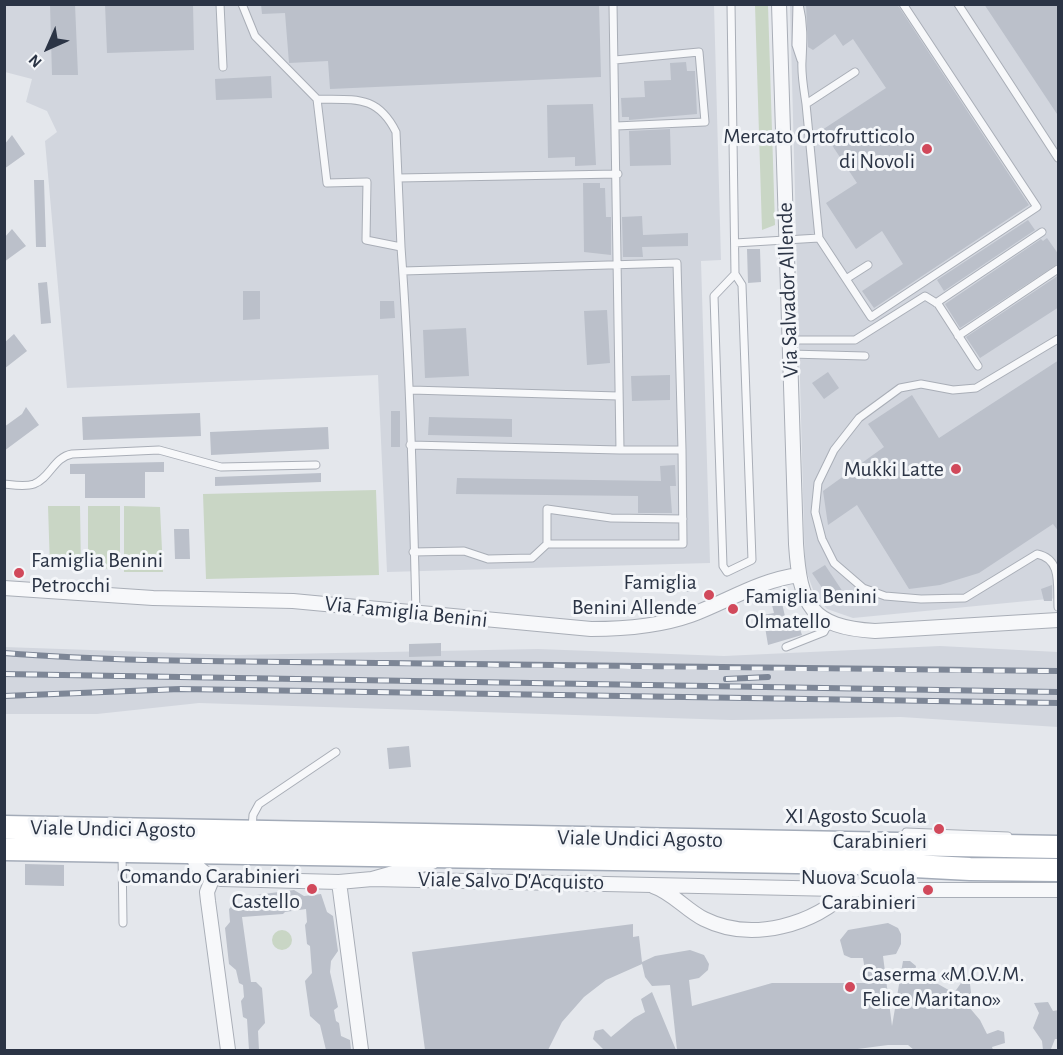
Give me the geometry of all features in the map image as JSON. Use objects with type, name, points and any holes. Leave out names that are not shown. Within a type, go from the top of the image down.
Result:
[{"type":"main road","name":"Viale Undici Agosto","points":[[4,827],[221,830],[869,854],[970,869],[1059,870]]},
{"type":"main road","name":"Viale Undici Agosto","points":[[4,849],[465,858],[869,854],[899,845],[1059,847]]},
{"type":"street","name":"Via Salvador Allende","points":[[778,4],[799,575],[808,604],[829,622]]},
{"type":"street","name":"Via Famiglia Benini","points":[[4,588],[153,598],[293,601],[591,629],[625,628],[676,620],[767,582],[799,575]]},
{"type":"street","points":[[829,622],[846,628],[875,631],[1059,620]]},
{"type":"street","name":"Viale Undici Agosto","points":[[221,830],[202,838],[194,847],[193,853],[199,870],[213,878],[339,882],[372,879],[433,862],[465,858]]},
{"type":"street","points":[[868,889],[869,854]]},
{"type":"street","points":[[213,878],[207,891],[228,1050]]},
{"type":"street","name":"Viale Salvo D'Acquisto","points":[[372,879],[850,889],[1059,890]]},
{"type":"street","points":[[339,882],[361,1050]]},
{"type":"street","name":"Viale Salvo D'Acquisto","points":[[649,884],[667,892],[705,920],[751,929],[777,927],[804,920],[830,905],[850,889]]},
{"type":"lane","points":[[220,4],[223,67]]},
{"type":"lane","points":[[242,4],[255,36],[317,99],[327,183],[367,182],[366,240],[401,247]]},
{"type":"lane","points":[[613,4],[618,174],[615,264],[620,450]]},
{"type":"lane","points":[[731,4],[735,274],[742,285],[752,560],[727,572],[723,566],[714,296],[735,274]]},
{"type":"lane","points":[[798,4],[796,45],[802,63],[819,238],[871,317],[1037,207],[903,4]]},
{"type":"lane","points":[[958,4],[1059,159]]},
{"type":"lane","points":[[615,60],[699,51],[705,122],[616,126]]},
{"type":"lane","points":[[806,104],[855,72]]},
{"type":"lane","points":[[317,99],[363,101],[383,111],[396,132],[411,390],[410,445],[416,614]]},
{"type":"lane","points":[[398,178],[618,174]]},
{"type":"lane","points":[[936,303],[1042,232]]},
{"type":"lane","points":[[735,243],[786,242],[819,238]]},
{"type":"lane","points":[[403,271],[677,263],[683,544],[547,544],[531,558],[488,559],[464,551],[413,552]]},
{"type":"lane","points":[[846,279],[868,265]]},
{"type":"lane","points":[[958,336],[1059,269]]},
{"type":"lane","points":[[790,347],[855,340],[924,296],[936,303],[978,366]]},
{"type":"lane","points":[[1059,339],[976,388],[953,390],[921,384],[900,388],[859,418],[834,450],[819,483],[815,512],[822,539],[834,563],[863,588],[894,597],[965,598],[1037,554],[1049,556],[1054,562],[1059,607]]},
{"type":"lane","points":[[790,347],[865,356]]},
{"type":"lane","points":[[411,390],[618,396]]},
{"type":"lane","points":[[410,445],[682,450]]},
{"type":"lane","points":[[4,484],[27,486],[38,483],[62,458],[72,454],[159,450],[220,467],[316,465]]},
{"type":"lane","points":[[547,544],[547,509],[611,518],[682,519]]},
{"type":"lane","points":[[786,647],[824,632],[829,622]]},
{"type":"lane","points":[[252,831],[254,814],[259,804],[336,752]]},
{"type":"lane","points":[[122,851],[123,923]]},
{"type":"shaded area","points":[[4,5],[714,5],[721,260],[701,261],[710,563],[387,572],[378,375],[67,388],[45,141],[57,132],[47,111],[26,102],[32,79],[5,72]]},
{"type":"shaded area","points":[[790,5],[1058,5],[1058,598],[853,618],[827,609],[815,595],[805,568]]},
{"type":"shaded area","points":[[940,646],[1058,652],[1058,727],[901,717],[732,720],[199,703],[97,714],[5,714],[4,647],[235,655],[538,649],[724,656]]},
{"type":"green space","points":[[755,5],[768,5],[775,225],[762,230]]},
{"type":"green space","points":[[376,490],[379,575],[206,579],[203,494]]},
{"type":"green space","points":[[48,506],[80,506],[81,568],[50,568]]},
{"type":"green space","points":[[88,506],[120,506],[120,569],[88,568]]},
{"type":"green space","points":[[124,506],[160,507],[163,572],[124,572]]},
{"type":"green space","points":[[282,930],[289,933],[292,940],[289,947],[282,950],[275,947],[272,940],[275,933]]},
{"type":"building","points":[[50,4],[75,4],[78,75],[52,75]]},
{"type":"building","points":[[105,4],[193,4],[194,50],[107,53]]},
{"type":"building","points":[[261,4],[599,4],[601,77],[330,89],[328,61],[289,63],[285,13],[262,14]]},
{"type":"building","points":[[806,4],[897,4],[1029,205],[874,308],[862,291],[903,264],[882,231],[856,249],[826,203],[857,183],[822,130],[886,88],[853,39],[843,46],[835,34],[813,50],[808,47]]},
{"type":"building","points":[[984,4],[1059,4],[1059,117]]},
{"type":"building","points":[[686,62],[687,71],[695,71],[697,114],[629,120],[629,117],[622,117],[621,98],[645,97],[644,81],[671,80],[670,63]]},
{"type":"building","points":[[271,76],[272,98],[216,100],[215,79]]},
{"type":"building","points":[[593,104],[596,165],[575,166],[575,157],[548,158],[547,105]]},
{"type":"building","points":[[670,129],[671,165],[630,166],[629,131]]},
{"type":"building","points":[[12,135],[25,154],[4,169],[4,145]]},
{"type":"building","points":[[34,180],[44,180],[46,247],[36,247]]},
{"type":"building","points":[[583,183],[600,183],[600,188],[605,188],[606,217],[611,217],[611,255],[584,252]]},
{"type":"building","points":[[642,216],[643,235],[688,233],[688,246],[642,247],[643,257],[623,257],[622,217]]},
{"type":"building","points":[[1028,220],[1035,230],[944,291],[937,280]]},
{"type":"building","points":[[12,229],[26,246],[4,262],[4,238]]},
{"type":"building","points":[[1047,238],[1059,255],[1059,263],[960,328],[945,304],[1041,239],[1043,241]]},
{"type":"building","points":[[747,249],[760,249],[761,282],[748,283]]},
{"type":"building","points":[[1059,275],[1059,307],[980,358],[966,337]]},
{"type":"building","points":[[47,282],[51,323],[41,324],[38,283]]},
{"type":"building","points":[[243,291],[260,291],[260,319],[243,320]]},
{"type":"building","points":[[380,301],[394,301],[395,318],[380,319]]},
{"type":"building","points":[[607,310],[610,363],[587,365],[584,311]]},
{"type":"building","points":[[466,328],[469,376],[425,378],[423,330]]},
{"type":"building","points":[[14,334],[27,351],[4,369],[4,343]]},
{"type":"building","name":"Mukki Latte","points":[[1059,360],[1059,532],[1053,524],[979,573],[940,585],[909,589],[857,505],[828,525],[823,491],[884,447],[868,424],[912,395],[939,438]]},
{"type":"building","points":[[828,372],[839,388],[824,399],[812,383]]},
{"type":"building","points":[[670,375],[670,400],[632,401],[631,376]]},
{"type":"building","points":[[26,407],[39,425],[4,451],[4,427],[22,414]]},
{"type":"building","points":[[391,411],[400,411],[400,447],[391,447]]},
{"type":"building","points":[[200,413],[201,436],[83,440],[82,417]]},
{"type":"building","points":[[429,417],[512,419],[512,437],[428,435]]},
{"type":"building","points":[[328,427],[329,449],[211,455],[210,432]]},
{"type":"building","points":[[164,462],[164,472],[145,472],[145,498],[85,498],[85,474],[70,474],[70,464]]},
{"type":"building","points":[[675,465],[676,486],[670,486],[672,513],[638,513],[638,496],[456,494],[457,478],[661,481],[660,466]]},
{"type":"building","points":[[321,473],[321,482],[215,486],[215,477]]},
{"type":"building","points":[[174,529],[189,529],[190,559],[175,559]]},
{"type":"building","points":[[825,565],[845,595],[833,604],[812,573]]},
{"type":"building","points":[[668,581],[692,581],[692,592],[668,592]]},
{"type":"building","points":[[1052,585],[1052,601],[1044,601],[1041,589]]},
{"type":"building","points":[[782,603],[788,630],[799,626],[802,635],[768,645],[763,615],[774,613],[772,605]]},
{"type":"building","points":[[441,643],[441,656],[409,657],[409,644]]},
{"type":"building","points":[[409,746],[411,767],[389,769],[387,748]]},
{"type":"building","points":[[25,864],[64,865],[64,886],[25,885]]},
{"type":"building","points":[[294,890],[304,896],[321,894],[327,912],[333,916],[338,951],[331,961],[330,972],[338,1007],[334,1010],[341,1036],[350,1040],[351,1050],[326,1050],[320,1025],[310,1016],[305,981],[312,973],[310,946],[307,944],[305,925],[307,922],[306,909],[283,914],[242,917],[251,982],[256,982],[262,988],[265,1023],[258,1031],[259,1050],[249,1050],[247,1019],[243,1017],[241,1001],[244,997],[243,985],[239,983],[236,970],[229,964],[225,928],[230,922],[229,909],[232,906],[252,903],[256,895]]},
{"type":"building","points":[[888,923],[898,928],[901,934],[901,944],[896,954],[883,956],[892,1026],[903,961],[910,961],[916,966],[914,978],[938,984],[954,993],[961,983],[970,984],[971,993],[963,1000],[980,1020],[987,1034],[998,1030],[1004,1032],[1005,1043],[992,1047],[993,1050],[914,1050],[908,1045],[888,1045],[850,1050],[677,1050],[670,985],[652,986],[645,977],[642,964],[606,980],[584,997],[562,1022],[548,1050],[425,1050],[412,952],[633,924],[633,937],[639,936],[642,962],[655,956],[690,950],[704,955],[709,964],[708,970],[699,978],[689,980],[692,1006],[772,983],[867,983],[863,958],[851,958],[844,955],[840,940],[848,930]]},
{"type":"building","points":[[652,992],[676,1050],[604,1050],[593,1039],[595,1031],[603,1029],[611,1037],[645,1012],[641,999]]},
{"type":"building","points":[[1048,1002],[1053,1011],[1059,1010],[1059,1039],[1055,1039],[1051,1049],[1043,1050],[1042,1041],[1033,1028],[1039,1013],[1034,1003]]},
{"type":"railway","points":[[4,653],[195,661],[1058,671]]},
{"type":"railway","points":[[4,674],[1058,692]]},
{"type":"railway","points":[[726,679],[768,677]]},
{"type":"railway","points":[[4,696],[180,689],[1058,703]]},
{"type":"place","name":"Mercato Ortofrutticolo di Novoli","points":[[927,149]]},
{"type":"place","name":"Mukki Latte","points":[[956,469]]},
{"type":"place","name":"Famiglia Benini Petrocchi","points":[[19,573]]},
{"type":"place","name":"Famiglia Benini Allende","points":[[709,595]]},
{"type":"place","name":"Famiglia Benini Olmatello","points":[[733,609]]},
{"type":"place","name":"XI Agosto Scuola Carabinieri","points":[[939,829]]},
{"type":"place","name":"Comando Carabinieri Castello","points":[[312,889]]},
{"type":"place","name":"Nuova Scuola Carabinieri","points":[[928,890]]},
{"type":"place","name":"Caserma «M.O.V.M. Felice Maritano»","points":[[850,987]]}]
